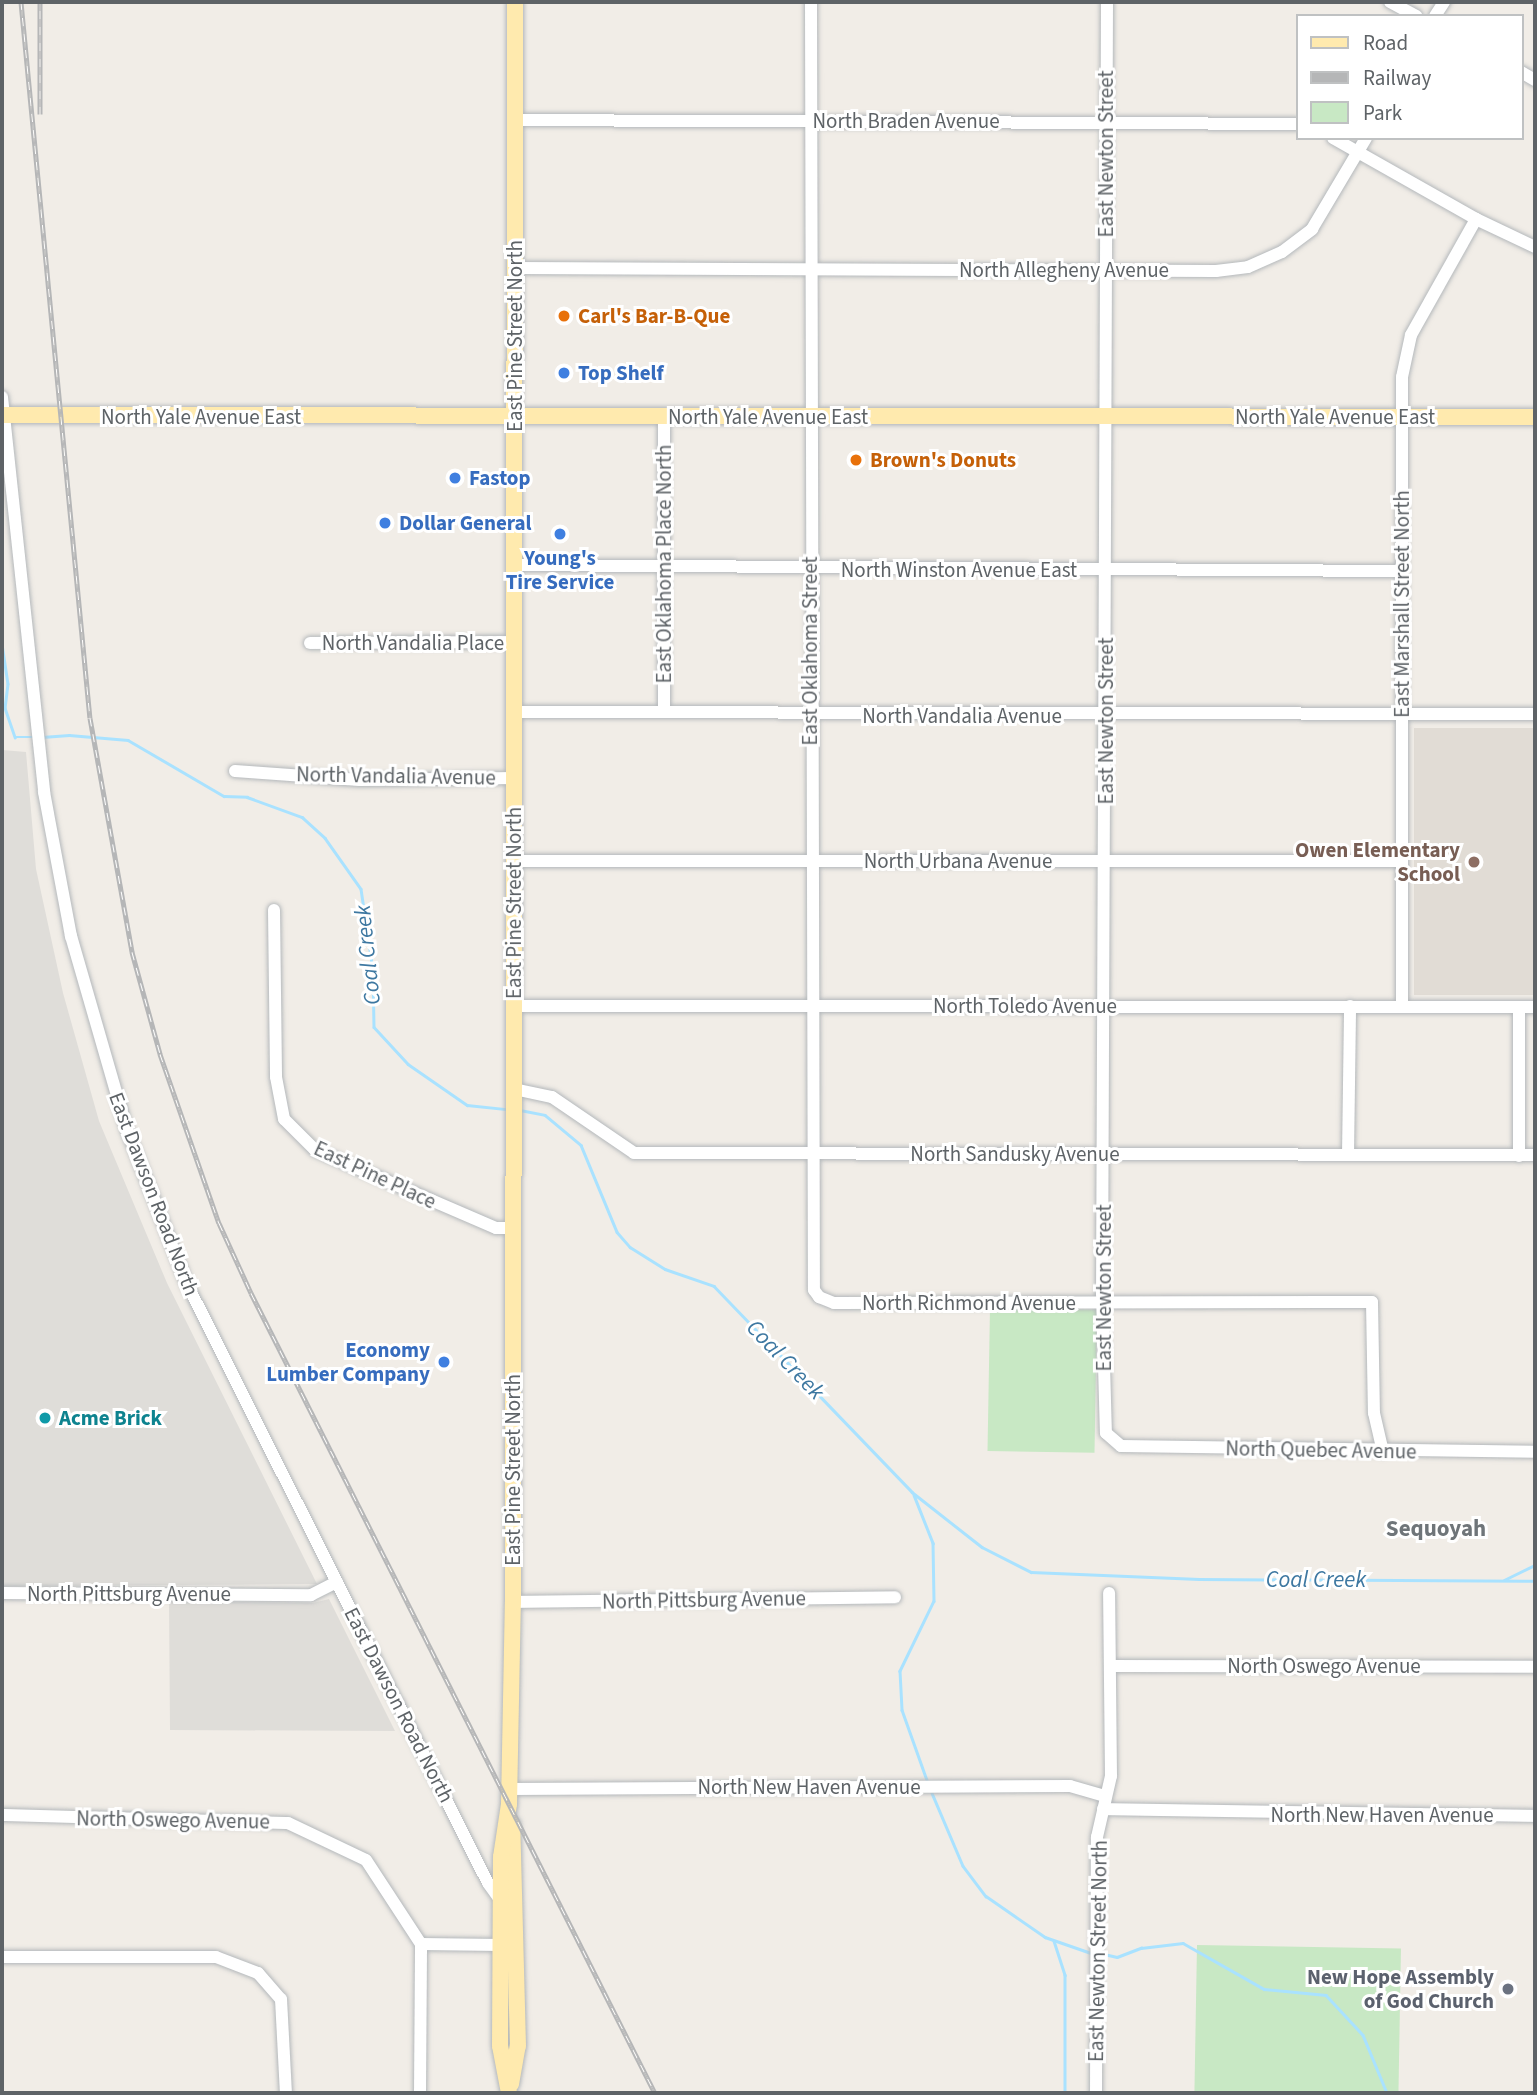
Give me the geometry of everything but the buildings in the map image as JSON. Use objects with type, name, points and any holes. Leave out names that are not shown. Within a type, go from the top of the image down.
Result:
[{"type":"main road","name":"East Pine Street North","points":[[509,2093],[517,2046],[516,1922],[510,1797],[515,1228],[515,2]]},
{"type":"main road","name":"North Yale Avenue East","points":[[3,415],[1535,417]]},
{"type":"main road","name":"East Pine Street North","points":[[509,2093],[500,2046],[500,1945],[510,1797]]},
{"type":"street","name":"East Oklahoma Street","points":[[811,2],[810,1154],[811,1279],[819,1297]]},
{"type":"street","name":"East Newton Street","points":[[1107,2],[1104,1426],[1109,1440]]},
{"type":"street","points":[[1390,2],[1412,14]]},
{"type":"street","name":"North Braden Avenue","points":[[515,120],[1296,124]]},
{"type":"street","points":[[1337,140],[1476,219],[1535,247]]},
{"type":"street","name":"North Allegheny Avenue","points":[[515,268],[1216,271],[1260,263],[1311,229],[1365,140]]},
{"type":"street","name":"East Marshall Street North","points":[[1402,1006],[1402,377],[1411,335],[1476,219]]},
{"type":"street","name":"East Dawson Road North","points":[[2,397],[38,751],[71,936],[127,1130],[187,1284],[337,1582],[501,1900],[516,1922]]},
{"type":"street","name":"East Oklahoma Place North","points":[[664,416],[664,711]]},
{"type":"street","name":"North Winston Avenue East","points":[[515,565],[1402,571]]},
{"type":"street","name":"North Vandalia Place","points":[[310,643],[516,642]]},
{"type":"street","name":"North Vandalia Avenue","points":[[516,712],[1402,716],[1535,714]]},
{"type":"street","name":"North Vandalia Avenue","points":[[235,771],[360,780],[514,779]]},
{"type":"street","name":"North Urbana Avenue","points":[[514,861],[1401,861]]},
{"type":"street","name":"East Pine Place","points":[[274,910],[276,1077],[284,1119],[315,1150],[470,1219],[496,1228],[515,1228]]},
{"type":"street","name":"North Toledo Avenue","points":[[514,1006],[1535,1007]]},
{"type":"street","points":[[1348,1155],[1350,1006]]},
{"type":"street","points":[[1519,1007],[1519,1156]]},
{"type":"street","name":"North Sandusky Avenue","points":[[514,1093],[552,1097],[634,1153],[1535,1156]]},
{"type":"street","name":"North Richmond Avenue","points":[[819,1297],[834,1303],[1372,1302],[1374,1413],[1383,1451]]},
{"type":"street","name":"North Quebec Avenue","points":[[1109,1440],[1121,1446],[1535,1452]]},
{"type":"street","name":"North Pittsburg Avenue","points":[[2,1593],[312,1595],[337,1582]]},
{"type":"street","points":[[1105,1803],[1111,1776],[1112,1666],[1109,1593]]},
{"type":"street","name":"North Pittsburg Avenue","points":[[513,1602],[895,1597]]},
{"type":"street","name":"North Oswego Avenue","points":[[1112,1666],[1535,1667]]},
{"type":"street","name":"North New Haven Avenue","points":[[510,1797],[917,1786],[1084,1787],[1105,1803],[1535,1816]]},
{"type":"street","name":"East Newton Street North","points":[[1096,2093],[1096,1888],[1105,1803]]},
{"type":"street","points":[[2,1805],[2,1815]]},
{"type":"street","name":"North Oswego Avenue","points":[[2,1815],[288,1823],[366,1860],[421,1944]]},
{"type":"street","points":[[420,2093],[421,1944],[500,1945]]},
{"type":"street","points":[[2,1957],[216,1957],[258,1973],[281,1998],[286,2093]]},
{"type":"shaded area","name":"Owen Elementary School","points":[[1414,728],[1535,728],[1535,995],[1414,995]]},
{"type":"shaded area","name":"Acme Brick","points":[[2,750],[26,752],[36,869],[63,993],[99,1121],[167,1283],[317,1584],[2,1586]]},
{"type":"shaded area","points":[[329,1599],[395,1731],[170,1730],[169,1601],[313,1603]]},
{"type":"green space","points":[[990,1308],[1097,1310],[1094,1453],[988,1451]]},
{"type":"green space","points":[[1197,1945],[1401,1949],[1398,2093],[1194,2093]]},
{"type":"waterway","name":"Coal Creek","points":[[2,644],[8,684],[5,708],[15,737],[36,737]]},
{"type":"waterway","name":"Coal Creek","points":[[42,737],[69,735],[128,740],[224,796],[247,797],[302,817],[325,838],[361,889],[373,970],[374,1027],[408,1064],[467,1105],[506,1109]]},
{"type":"waterway","name":"Coal Creek","points":[[520,1110],[545,1115],[581,1145],[617,1232],[630,1247],[665,1269],[714,1286],[912,1492],[982,1547],[1031,1572],[1199,1579],[1535,1581]]},
{"type":"waterway","name":"Coal Creek","points":[[914,1495],[933,1543],[934,1601],[900,1671],[902,1710],[928,1783]]},
{"type":"waterway","points":[[1504,1580],[1535,1565]]},
{"type":"waterway","name":"Coal Creek","points":[[932,1793],[963,1866],[986,1896],[1045,1937],[1091,1953]]},
{"type":"waterway","points":[[1054,1941],[1065,1975],[1065,2093]]},
{"type":"waterway","name":"Coal Creek","points":[[1104,1954],[1117,1957],[1141,1948],[1183,1943],[1264,1989],[1326,1995],[1363,2035],[1387,2093]]},
{"type":"railway","points":[[21,2],[90,718],[132,952],[160,1054],[219,1223],[251,1293],[655,2093]]},
{"type":"railway","points":[[40,2],[40,114]]},
{"type":"place","name":"Carl's Bar-B-Que","points":[[564,316]]},
{"type":"place","name":"Top Shelf","points":[[564,373]]},
{"type":"place","name":"Brown's Donuts","points":[[856,460]]},
{"type":"place","name":"Fastop","points":[[455,478]]},
{"type":"place","name":"Dollar General","points":[[385,523]]},
{"type":"place","name":"Young's Tire Service","points":[[560,534]]},
{"type":"place","name":"Owen Elementary School","points":[[1474,862]]},
{"type":"place","name":"Economy Lumber Company","points":[[444,1362]]},
{"type":"place","name":"Acme Brick","points":[[45,1418]]},
{"type":"place","name":"New Hope Assembly of God Church","points":[[1508,1989]]},
{"type":"district","name":"Sequoyah","points":[[1436,1529]]}]
